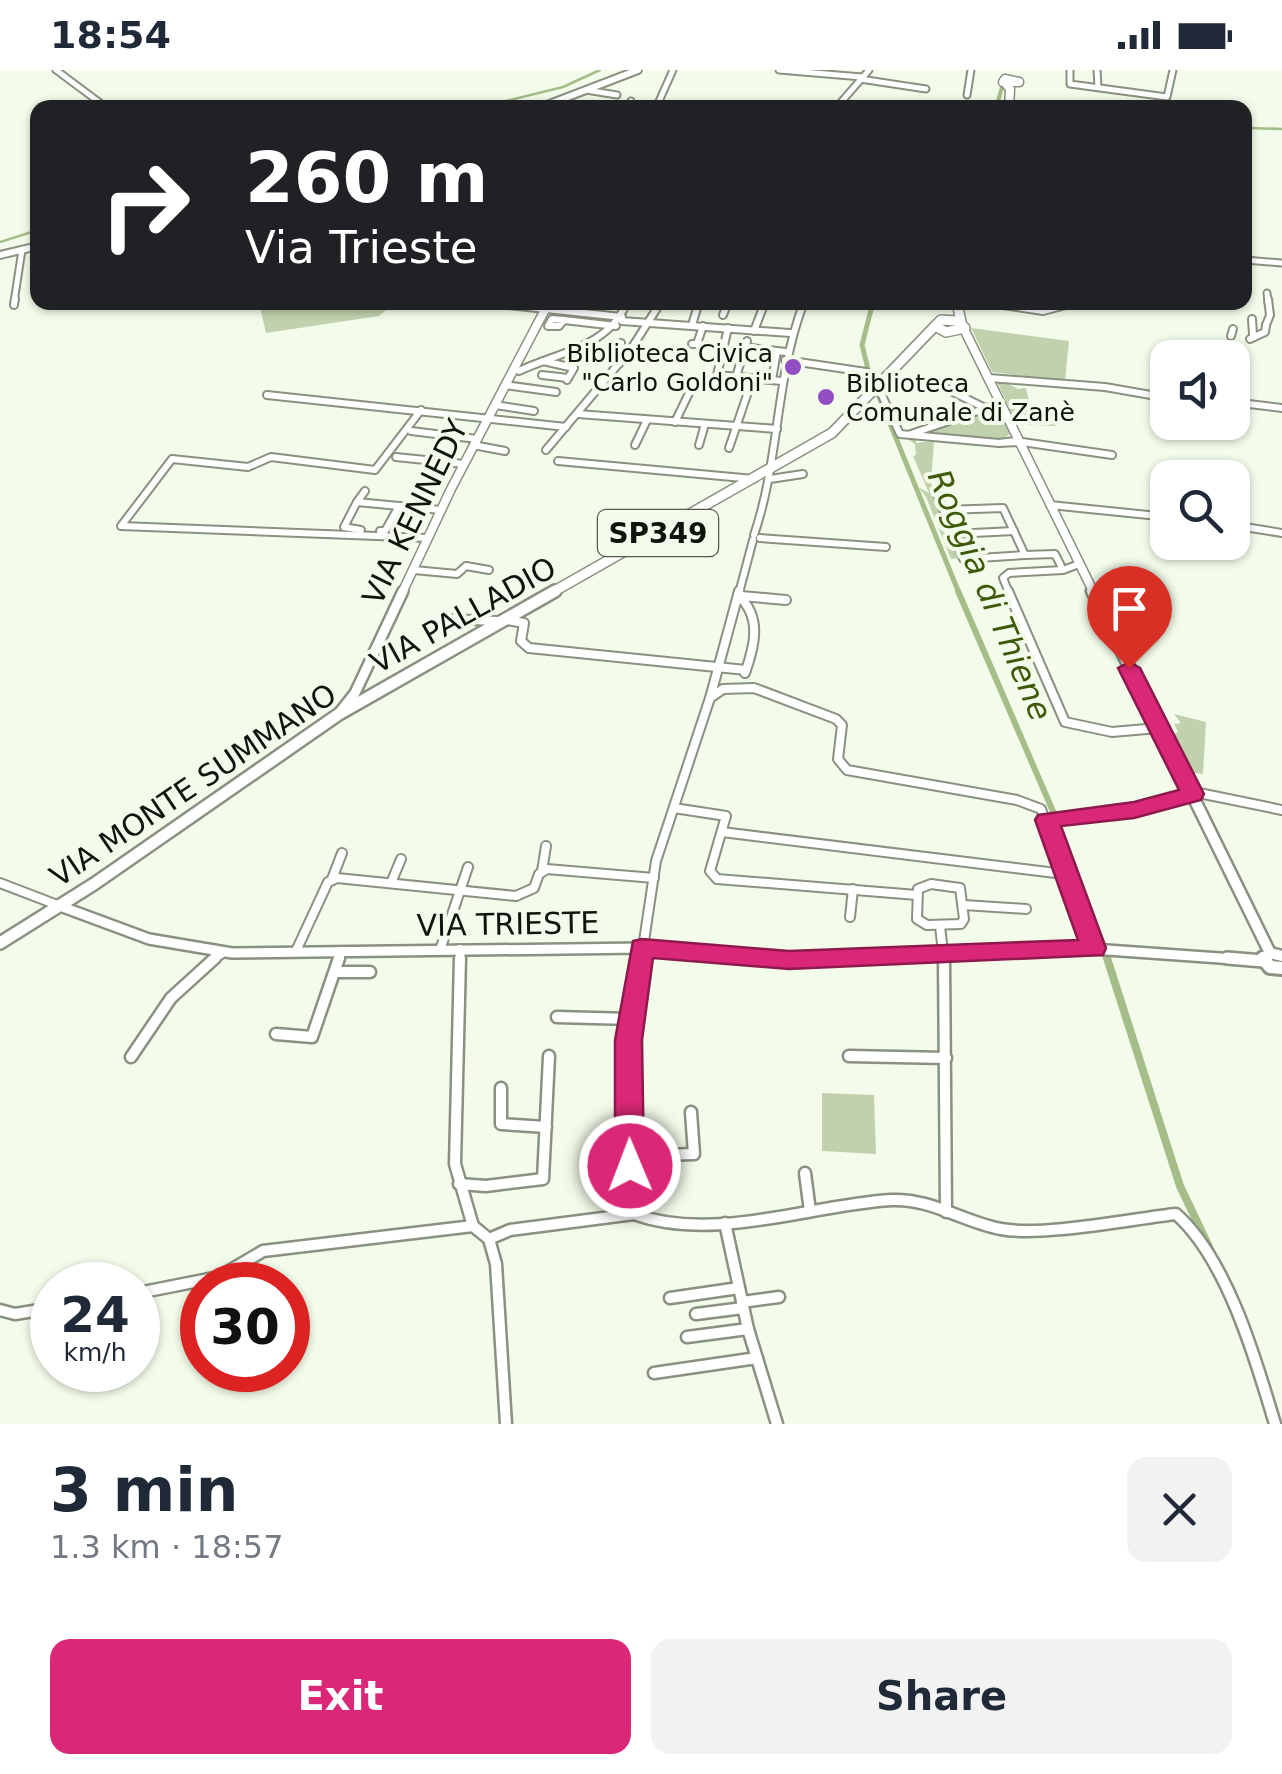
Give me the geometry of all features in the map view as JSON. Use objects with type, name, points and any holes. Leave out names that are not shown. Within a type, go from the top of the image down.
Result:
[{"type":"main road","points":[[559,100],[638,70]]},
{"type":"main road","points":[[0,255],[30,248]]},
{"type":"main road","points":[[948,332],[954,315]]},
{"type":"main road","points":[[948,332],[954,315]]},
{"type":"main road","points":[[954,315],[1001,403],[1013,443],[1050,505],[1276,964]]},
{"type":"main road","name":"SP349","points":[[924,338],[954,315]]},
{"type":"main road","points":[[924,338],[948,332]]},
{"type":"main road","name":"VIA PALLADIO","points":[[363,690],[386,687],[754,479],[771,474],[832,433],[924,338]]},
{"type":"main road","name":"VIA MONTE SUMMANO","points":[[0,943],[60,906],[338,714],[363,690]]},
{"type":"street","points":[[53,70],[96,100]]},
{"type":"street","points":[[660,100],[674,70]]},
{"type":"street","points":[[784,70],[840,73],[926,89]]},
{"type":"street","points":[[843,100],[870,70]]},
{"type":"street","points":[[967,94],[972,70]]},
{"type":"street","points":[[1070,70],[1070,84],[1169,97],[1174,70]]},
{"type":"street","points":[[1096,70],[1098,87]]},
{"type":"street","points":[[586,90],[617,94]]},
{"type":"street","points":[[14,305],[22,250]]},
{"type":"street","points":[[1252,261],[1282,263]]},
{"type":"street","points":[[1252,319],[1252,337],[1265,332],[1270,320],[1268,299]]},
{"type":"street","name":"VIA KENNEDY","points":[[363,690],[441,510],[506,385],[546,323],[548,310]]},
{"type":"street","points":[[571,310],[623,319],[790,333]]},
{"type":"street","points":[[519,365],[599,338],[623,319],[625,310]]},
{"type":"street","points":[[546,450],[619,364],[655,310]]},
{"type":"street","points":[[692,326],[697,310]]},
{"type":"street","points":[[723,315],[724,310]]},
{"type":"street","points":[[754,331],[762,310]]},
{"type":"street","points":[[801,310],[785,356],[771,474],[756,538],[654,878],[652,910],[631,1019],[627,1078],[628,1204],[634,1214],[646,1220],[724,1223],[910,1200],[998,1230],[1018,1231],[1176,1214],[1197,1230],[1260,1374],[1275,1424]]},
{"type":"street","points":[[546,323],[559,326],[564,320],[623,319]]},
{"type":"street","points":[[662,331],[666,323]]},
{"type":"street","points":[[692,344],[697,344],[703,326]]},
{"type":"street","points":[[728,328],[715,373],[782,381]]},
{"type":"street","points":[[619,364],[614,362],[621,343]]},
{"type":"street","points":[[736,378],[745,344],[869,374],[880,387],[898,433],[1112,455]]},
{"type":"street","points":[[772,380],[777,351]]},
{"type":"street","points":[[538,361],[574,368],[567,379],[542,375]]},
{"type":"street","points":[[989,378],[1076,384],[1150,395]]},
{"type":"street","points":[[506,385],[556,392]]},
{"type":"street","points":[[945,388],[986,408]]},
{"type":"street","points":[[675,422],[690,391]]},
{"type":"street","points":[[728,448],[748,392]]},
{"type":"street","points":[[267,395],[566,427]]},
{"type":"street","points":[[908,434],[1001,403]]},
{"type":"street","points":[[1250,404],[1282,408]]},
{"type":"street","points":[[495,405],[534,410]]},
{"type":"street","points":[[421,410],[380,468],[368,471],[271,456],[248,466],[172,459],[166,462],[122,526],[428,538]]},
{"type":"street","points":[[578,414],[777,428]]},
{"type":"street","points":[[635,445],[647,420]]},
{"type":"street","points":[[698,445],[706,424]]},
{"type":"street","points":[[410,432],[505,450]]},
{"type":"street","points":[[396,456],[464,464]]},
{"type":"street","points":[[558,460],[754,479]]},
{"type":"street","points":[[771,474],[803,474]]},
{"type":"street","points":[[364,491],[344,527],[385,531],[398,506]]},
{"type":"street","points":[[936,494],[963,559],[1055,554],[1062,568]]},
{"type":"street","points":[[357,502],[441,510]]},
{"type":"street","points":[[1050,505],[1150,515]]},
{"type":"street","points":[[944,510],[1004,508],[1025,555]]},
{"type":"street","points":[[1250,528],[1282,533]]},
{"type":"street","points":[[953,534],[1014,531]]},
{"type":"street","points":[[756,538],[886,547]]},
{"type":"street","points":[[993,557],[1065,722],[1142,734],[1165,742]]},
{"type":"street","points":[[414,570],[458,574],[466,566],[489,570]]},
{"type":"street","points":[[1004,575],[1081,569]]},
{"type":"street","points":[[739,595],[786,600]]},
{"type":"street","points":[[739,595],[756,622],[742,682]]},
{"type":"street","points":[[448,618],[524,623],[521,642],[529,648],[746,670]]},
{"type":"street","points":[[710,698],[721,689],[742,682],[841,722],[841,768],[1026,802],[1041,810],[1094,948]]},
{"type":"street","points":[[1142,734],[1158,728]]},
{"type":"street","points":[[1047,820],[1134,810],[1204,793],[1282,810]]},
{"type":"street","points":[[674,808],[726,816],[708,878],[917,895]]},
{"type":"street","points":[[722,832],[1064,874]]},
{"type":"street","points":[[332,880],[526,893],[542,871],[546,846]]},
{"type":"street","points":[[296,951],[342,853]]},
{"type":"street","points":[[391,883],[400,858]]},
{"type":"street","points":[[940,885],[941,860]]},
{"type":"street","points":[[440,950],[468,867]]},
{"type":"street","points":[[542,871],[654,878]]},
{"type":"street","points":[[0,883],[60,906]]},
{"type":"street","points":[[922,885],[940,885],[960,888],[964,905],[960,924],[940,926],[916,919],[917,895],[922,885]]},
{"type":"street","points":[[850,917],[853,889]]},
{"type":"street","points":[[964,905],[1026,908]]},
{"type":"street","name":"VIA TRIESTE","points":[[60,906],[149,940],[224,952],[642,948],[789,960],[1094,948],[1276,964]]},
{"type":"street","points":[[940,926],[944,953],[950,1214]]},
{"type":"street","points":[[460,949],[454,1164],[472,1226],[489,1239],[496,1264],[506,1424]]},
{"type":"street","points":[[276,1034],[312,1037],[341,951]]},
{"type":"street","points":[[131,1056],[170,994],[224,952]]},
{"type":"street","points":[[336,972],[370,972]]},
{"type":"street","points":[[557,1017],[631,1019]]},
{"type":"street","points":[[459,1184],[486,1186],[543,1179],[549,1056]]},
{"type":"street","points":[[849,1056],[946,1058]]},
{"type":"street","points":[[501,1088],[501,1124],[546,1127]]},
{"type":"street","points":[[630,1156],[694,1154],[691,1112]]},
{"type":"street","points":[[805,1172],[810,1211]]},
{"type":"street","points":[[489,1239],[510,1230],[634,1214]]},
{"type":"street","points":[[724,1223],[748,1328],[777,1424]]},
{"type":"street","points":[[160,1289],[219,1277],[263,1251],[472,1226]]},
{"type":"street","points":[[670,1298],[739,1288]]},
{"type":"street","points":[[696,1314],[779,1297]]},
{"type":"street","points":[[0,1310],[15,1314],[30,1312]]},
{"type":"street","points":[[686,1337],[748,1328]]},
{"type":"street","points":[[654,1374],[756,1358]]},
{"type":"green space","points":[[261,310],[386,310],[379,316],[266,333]]},
{"type":"green space","points":[[971,328],[1069,341],[1065,381],[992,372]]},
{"type":"green space","points":[[1001,380],[1018,389],[1026,388],[1029,401],[1024,402],[1025,412],[1066,411],[1057,412],[1056,420],[1064,422],[1057,421],[1056,426],[1017,424],[997,382]]},
{"type":"green space","points":[[1000,407],[1010,434],[1001,440],[917,434]]},
{"type":"green space","points":[[904,437],[916,438],[916,443],[934,441],[931,483],[960,558],[951,559],[926,497],[918,487],[929,493],[913,456],[915,444]]},
{"type":"green space","points":[[1174,714],[1206,722],[1203,774],[1188,772],[1170,735],[1178,732],[1174,724],[1181,723]]},
{"type":"green space","points":[[822,1093],[874,1095],[876,1154],[822,1151]]},
{"type":"waterway","points":[[510,100],[563,87],[600,70]]},
{"type":"waterway","name":"Roggia di Thiene","points":[[998,100],[1002,87]]},
{"type":"waterway","points":[[1252,128],[1282,129]]},
{"type":"waterway","points":[[0,242],[30,233]]},
{"type":"waterway","name":"Roggia di Thiene","points":[[868,369],[862,345],[871,310]]},
{"type":"waterway","name":"Roggia di Thiene","points":[[878,394],[959,593]]},
{"type":"waterway","name":"Roggia di Thiene","points":[[958,591],[1055,816]]},
{"type":"waterway","name":"Roggia di Thiene","points":[[1055,824],[1099,942]]},
{"type":"waterway","name":"Roggia di Thiene","points":[[1105,952],[1107,958]]},
{"type":"waterway","name":"Roggia di Thiene","points":[[1107,958],[1180,1186],[1211,1251]]},
{"type":"place","name":"Biblioteca Civica \"Carlo Goldoni\"","points":[[793,367]]},
{"type":"place","name":"Biblioteca Comunale di Zanè","points":[[826,397]]},
{"type":"route","points":[[630,1166],[629,1040],[642,948],[789,960],[1094,948],[1047,820],[1134,810],[1192,794],[1129,668]]}]
